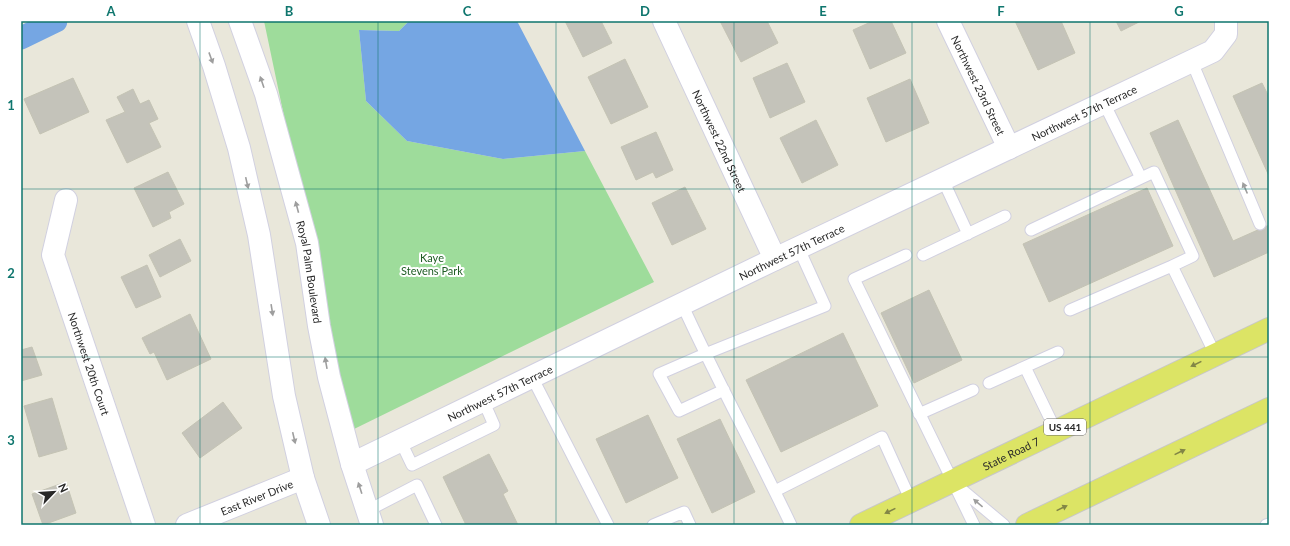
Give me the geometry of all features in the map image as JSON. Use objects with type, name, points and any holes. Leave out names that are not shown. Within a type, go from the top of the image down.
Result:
[{"type":"main road","name":"State Road 7","points":[[860,525],[1269,328]]},
{"type":"main road","points":[[1027,525],[1269,410]]},
{"type":"street","points":[[198,21],[214,66],[235,135],[260,235],[284,396],[303,478],[317,524]]},
{"type":"street","name":"Royal Palm Boulevard","points":[[240,21],[266,94],[307,242],[319,326],[329,377],[352,464],[370,518]]},
{"type":"street","name":"Northwest 22nd Street","points":[[664,21],[776,259]]},
{"type":"street","name":"Northwest 23rd Street","points":[[948,21],[1009,148]]},
{"type":"street","name":"Northwest 57th Terrace","points":[[352,464],[776,259],[1192,62],[1213,51],[1226,27]]},
{"type":"street","name":"Northwest 20th Court","points":[[66,200],[53,256],[144,525]]},
{"type":"street","name":"East River Drive","points":[[187,525],[303,478]]},
{"type":"lane","points":[[1192,62],[1260,224]]},
{"type":"lane","points":[[1104,103],[1141,178]]},
{"type":"lane","points":[[1031,230],[1154,172],[1193,256],[1070,310]]},
{"type":"lane","points":[[943,180],[968,234]]},
{"type":"lane","points":[[923,255],[1005,216]]},
{"type":"lane","points":[[724,390],[678,411],[659,374],[704,354],[825,306],[798,249]]},
{"type":"lane","points":[[906,255],[854,278],[974,525]]},
{"type":"lane","points":[[1172,266],[1215,354]]},
{"type":"lane","points":[[682,304],[704,354],[724,390],[791,525]]},
{"type":"lane","points":[[989,383],[1058,352]]},
{"type":"lane","points":[[1025,367],[1056,431]]},
{"type":"lane","points":[[532,377],[608,525]]},
{"type":"lane","points":[[919,414],[974,390]]},
{"type":"lane","points":[[775,491],[882,437],[911,501]]},
{"type":"lane","points":[[952,481],[1004,525]]},
{"type":"lane","points":[[370,518],[417,485],[436,525]]},
{"type":"lane","points":[[653,525],[684,512],[690,525]]},
{"type":"green space","name":"Kaye Stevens Park","points":[[264,21],[409,21],[399,31],[359,30],[366,101],[407,141],[503,159],[585,151],[654,282],[350,431]]},
{"type":"water","points":[[409,21],[517,21],[585,151],[503,159],[407,141],[366,101],[359,30],[399,31]]},
{"type":"building","points":[[565,21],[601,21],[612,43],[583,57]]},
{"type":"building","points":[[720,21],[767,21],[778,43],[741,62]]},
{"type":"building","points":[[873,21],[891,21],[906,53],[870,69],[853,30]]},
{"type":"building","points":[[1015,21],[1061,21],[1075,53],[1038,70]]},
{"type":"building","points":[[1116,21],[1141,21],[1121,31]]},
{"type":"building","points":[[625,59],[648,107],[611,124],[588,77]]},
{"type":"building","points":[[787,63],[805,102],[770,118],[753,78]]},
{"type":"building","points":[[73,78],[89,112],[40,134],[24,99]]},
{"type":"building","points":[[910,79],[929,123],[886,142],[867,98]]},
{"type":"building","points":[[1262,83],[1269,97],[1269,176],[1233,96]]},
{"type":"building","points":[[133,89],[140,104],[149,100],[158,119],[149,123],[161,147],[127,163],[106,120],[125,112],[117,97]]},
{"type":"building","points":[[816,120],[838,165],[802,183],[780,138]]},
{"type":"building","points":[[1178,120],[1233,241],[1269,225],[1269,252],[1214,277],[1150,133]]},
{"type":"building","points":[[656,132],[673,170],[656,178],[653,172],[636,180],[621,147]]},
{"type":"building","points":[[168,172],[184,204],[169,212],[171,218],[153,227],[134,188]]},
{"type":"building","points":[[685,187],[706,229],[672,245],[652,203]]},
{"type":"building","points":[[1147,188],[1173,246],[1049,302],[1023,244]]},
{"type":"building","points":[[180,239],[191,261],[160,277],[149,255]]},
{"type":"building","points":[[147,265],[161,297],[136,308],[121,277]]},
{"type":"building","points":[[929,290],[962,360],[914,383],[881,313]]},
{"type":"building","points":[[190,314],[211,359],[167,380],[154,352],[150,354],[142,338]]},
{"type":"building","points":[[843,333],[878,406],[781,452],[746,380]]},
{"type":"building","points":[[32,347],[42,375],[21,381],[21,350]]},
{"type":"building","points":[[52,398],[67,449],[39,457],[24,406]]},
{"type":"building","points":[[223,402],[242,428],[200,458],[182,433]]},
{"type":"building","points":[[648,415],[678,478],[626,503],[596,439]]},
{"type":"building","points":[[720,419],[755,492],[712,513],[677,439]]},
{"type":"building","points":[[489,454],[508,491],[503,494],[518,525],[466,525],[443,477]]},
{"type":"building","points":[[66,482],[76,513],[43,525],[32,494]]},
{"type":"waterway","points":[[21,38],[56,21]]}]
